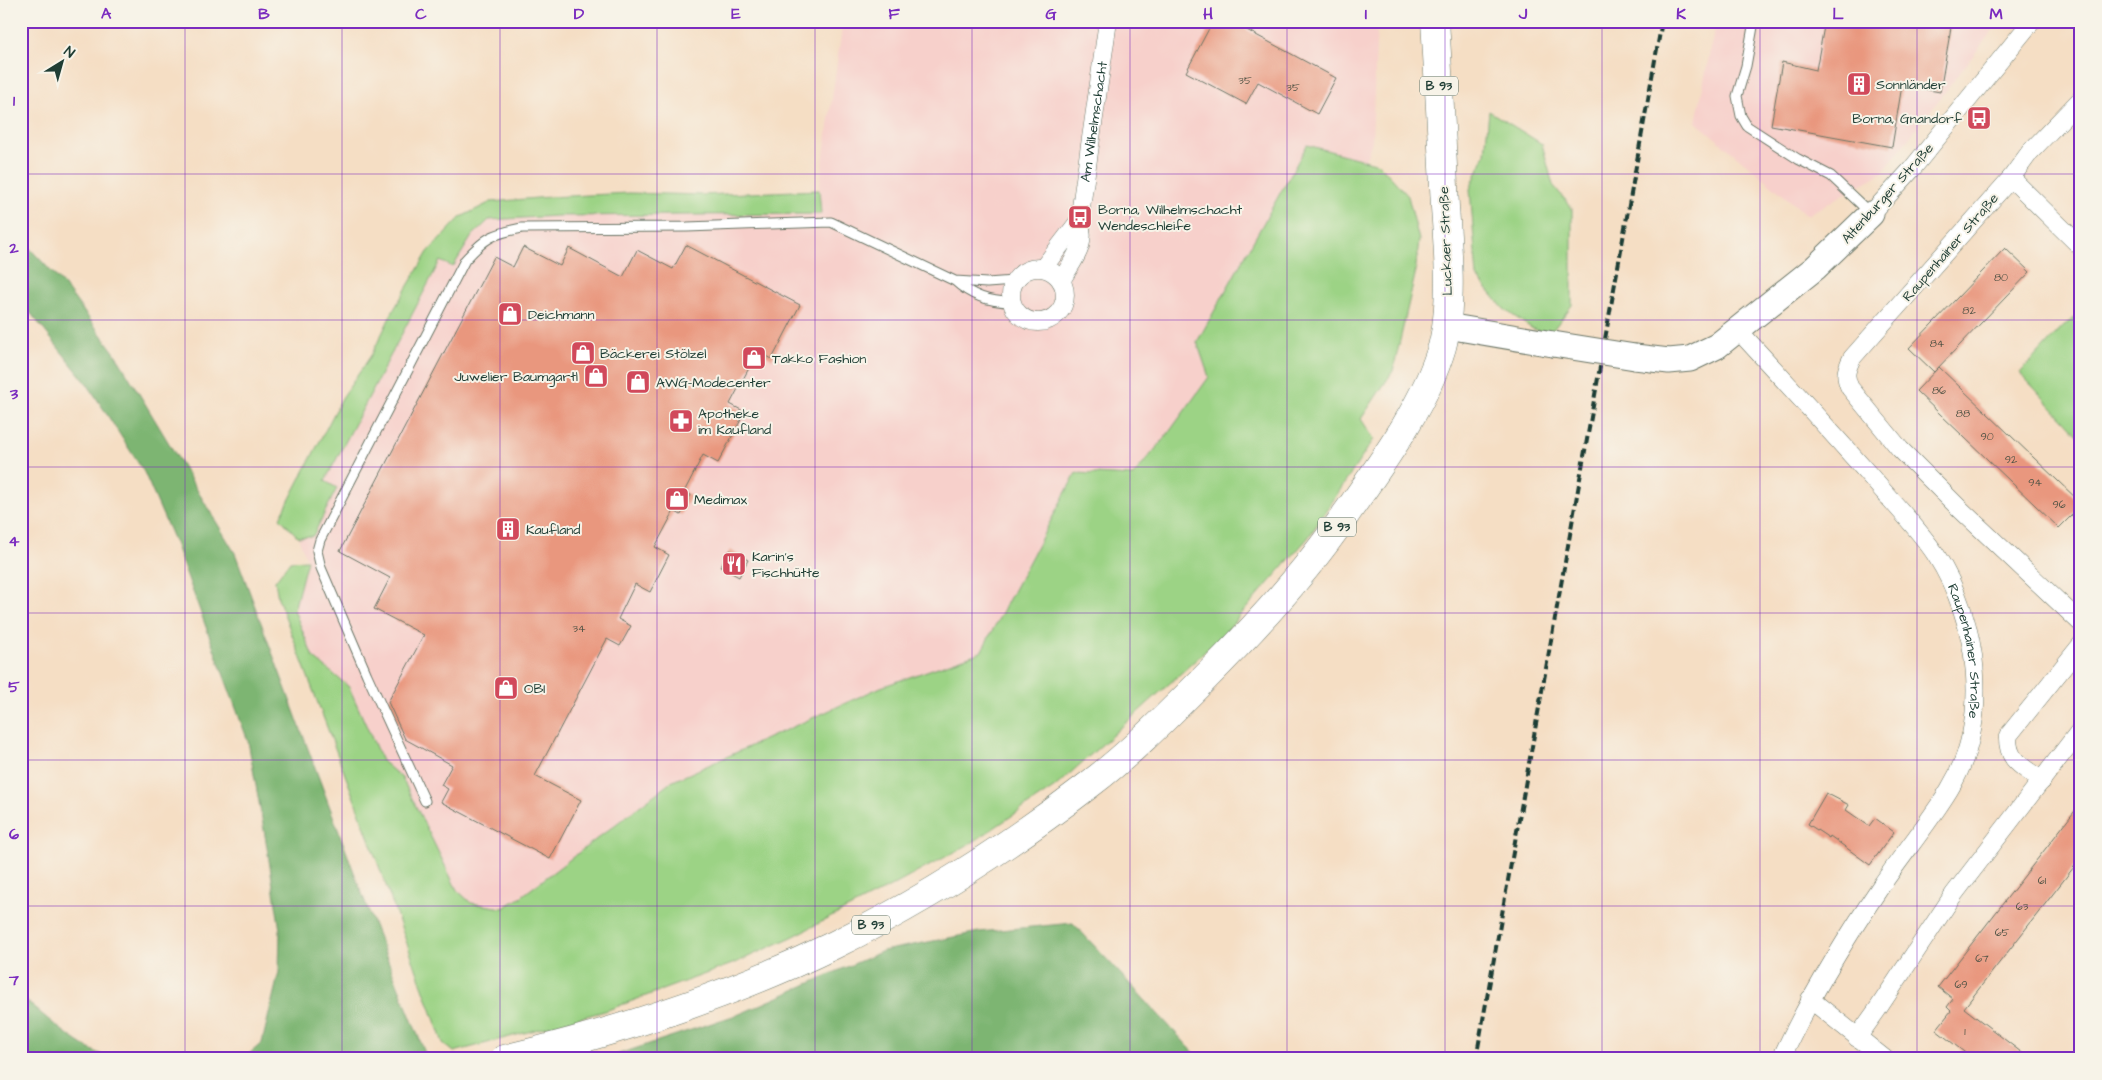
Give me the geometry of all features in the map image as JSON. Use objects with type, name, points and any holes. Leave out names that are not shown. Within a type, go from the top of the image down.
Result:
[{"type":"main road","name":"Luckaer Straße","points":[[504,1059],[654,1018],[744,984],[834,945],[944,884],[974,866],[1092,783],[1141,740],[1236,647],[1278,601],[1325,544],[1391,448],[1433,376],[1447,326],[1448,257],[1435,21]]},
{"type":"street","name":"Am Wilhelmschacht","points":[[1061,281],[1082,242],[1083,232],[1079,221],[1108,21]]},
{"type":"street","name":"Altenburger Straße","points":[[1447,326],[1669,361],[1690,360],[1717,346],[1815,268],[1871,214],[1911,170],[2032,21]]},
{"type":"street","name":"Raupenhainer Straße","points":[[2081,100],[2030,152],[2010,178],[1852,358],[1846,371],[1846,380],[1850,388],[1900,449],[1960,510],[2081,623]]},
{"type":"street","points":[[2010,178],[2081,247]]},
{"type":"street","name":"Am Wilhelmschacht","points":[[1043,268],[1079,221]]},
{"type":"street","points":[[1043,268],[1054,273],[1064,286],[1064,303],[1058,313],[1049,320],[1041,322],[1029,320],[1018,314],[1011,302],[1010,292],[1014,280],[1019,274],[1028,269],[1043,268]]},
{"type":"street","name":"Raupenhainer Straße","points":[[1738,330],[1863,468],[1936,555],[1958,598],[1968,633],[1975,669],[1975,711],[1967,750],[1949,789],[1840,948],[1810,999],[1781,1059]]},
{"type":"street","points":[[2042,780],[2012,758],[2008,748],[2008,736],[2081,645]]},
{"type":"street","points":[[1857,1038],[1954,894],[2081,729]]},
{"type":"street","points":[[1810,999],[1885,1059]]},
{"type":"lane","points":[[1754,21],[1746,66],[1737,96],[1741,116],[1747,126],[1782,150],[1830,176],[1871,214]]},
{"type":"lane","points":[[425,801],[324,577],[318,551],[320,540],[465,260],[483,240],[497,233],[522,228],[687,227],[831,222],[955,281],[966,292],[985,299],[1011,302]]},
{"type":"lane","points":[[955,281],[987,284],[1014,280]]},
{"type":"shaded area","points":[[843,21],[1377,21],[1372,141],[1304,340],[981,652],[881,687],[671,782],[518,899],[503,908],[471,903],[457,890],[402,778],[382,761],[349,687],[313,657],[294,610],[307,560],[298,537],[313,536],[337,488],[325,481],[441,261],[453,267],[472,236],[489,220],[557,216],[821,214],[819,190]]},
{"type":"shaded area","points":[[1716,21],[2000,21],[1882,173],[1807,215],[1696,122]]},
{"type":"green space","points":[[1489,111],[1542,144],[1553,185],[1572,208],[1572,305],[1549,335],[1531,328],[1504,309],[1477,277],[1470,189],[1485,154]]},
{"type":"green space","points":[[1307,145],[1379,164],[1408,196],[1419,240],[1415,275],[1393,371],[1361,419],[1374,439],[1308,538],[1221,637],[1055,787],[973,842],[896,884],[792,937],[735,963],[605,1011],[454,1052],[443,1043],[360,814],[278,598],[275,581],[290,561],[307,560],[294,610],[313,657],[349,687],[382,761],[402,778],[457,890],[471,903],[503,908],[518,899],[671,782],[881,687],[981,652],[1076,473],[1133,476],[1167,435],[1209,377],[1197,342]]},
{"type":"green space","points":[[819,190],[821,214],[557,216],[489,220],[472,236],[453,267],[440,261],[325,481],[337,488],[313,536],[298,537],[280,518],[342,398],[372,354],[393,311],[428,252],[461,217],[491,202],[549,197],[630,193],[702,195]]},
{"type":"green space","points":[[21,239],[64,285],[114,352],[235,553],[373,923],[425,1053],[402,1059],[243,1059],[262,1043],[279,972],[280,930],[248,741],[175,543],[144,472],[88,385],[21,301]]},
{"type":"green space","points":[[2081,314],[2081,438],[2020,373],[2063,326]]},
{"type":"green space","points":[[1073,923],[1200,1059],[604,1059],[742,1013],[883,951],[979,932]]},
{"type":"green space","points":[[21,996],[77,1041],[102,1055],[114,1059],[21,1059]]},
{"type":"building","points":[[1213,21],[1230,21],[1336,78],[1317,114],[1258,82],[1246,104],[1186,72]]},
{"type":"building","name":"Sonnländer","points":[[1825,21],[1952,21],[1940,92],[1902,85],[1892,147],[1771,125],[1782,62],[1816,70]]},
{"type":"building","name":"Kaufland","points":[[686,245],[800,305],[772,359],[758,351],[730,404],[745,412],[718,463],[703,455],[684,492],[691,495],[681,515],[674,511],[655,547],[669,555],[650,592],[635,584],[618,619],[631,626],[620,646],[607,639],[535,776],[581,800],[550,859],[441,802],[448,789],[441,785],[452,765],[405,739],[388,702],[424,635],[374,609],[390,578],[340,551],[494,257],[513,267],[523,247],[560,266],[569,248],[623,277],[637,250],[673,269]]},
{"type":"building","points":[[2005,248],[2030,272],[1934,372],[1909,348]]},
{"type":"building","points":[[1939,367],[2081,503],[2081,506],[2059,528],[1916,391]]},
{"type":"building","name":"Karin's Fischhütte","points":[[730,550],[748,560],[739,577],[720,567]]},
{"type":"building","points":[[1826,793],[1849,805],[1846,810],[1869,826],[1875,818],[1894,832],[1870,865],[1830,836],[1829,838],[1808,824]]},
{"type":"building","points":[[2081,803],[2081,858],[1964,1008],[2030,1059],[1973,1059],[1936,1030],[1951,1011],[1947,1007],[1953,999],[1938,987]]},
{"type":"railway","points":[[1476,1059],[1662,21]]},
{"type":"place","name":"Sonnländer","points":[[1859,84]]},
{"type":"place","name":"Borna, Gnandorf","points":[[1979,118]]},
{"type":"place","name":"Borna, Wilhelmschacht Wendeschleife","points":[[1080,217]]},
{"type":"place","name":"Deichmann","points":[[510,314]]},
{"type":"place","name":"Bäckerei Stölzel","points":[[583,353]]},
{"type":"place","name":"Takko Fashion","points":[[754,358]]},
{"type":"place","name":"Juwelier Baumgartl","points":[[596,376]]},
{"type":"place","name":"AWG-Modecenter","points":[[638,382]]},
{"type":"place","name":"Apotheke im Kaufland","points":[[681,421]]},
{"type":"place","name":"Medimax","points":[[677,499]]},
{"type":"place","name":"Kaufland","points":[[508,529]]},
{"type":"place","name":"Karin's Fischhütte","points":[[734,564]]},
{"type":"place","name":"OBI","points":[[506,688]]}]
